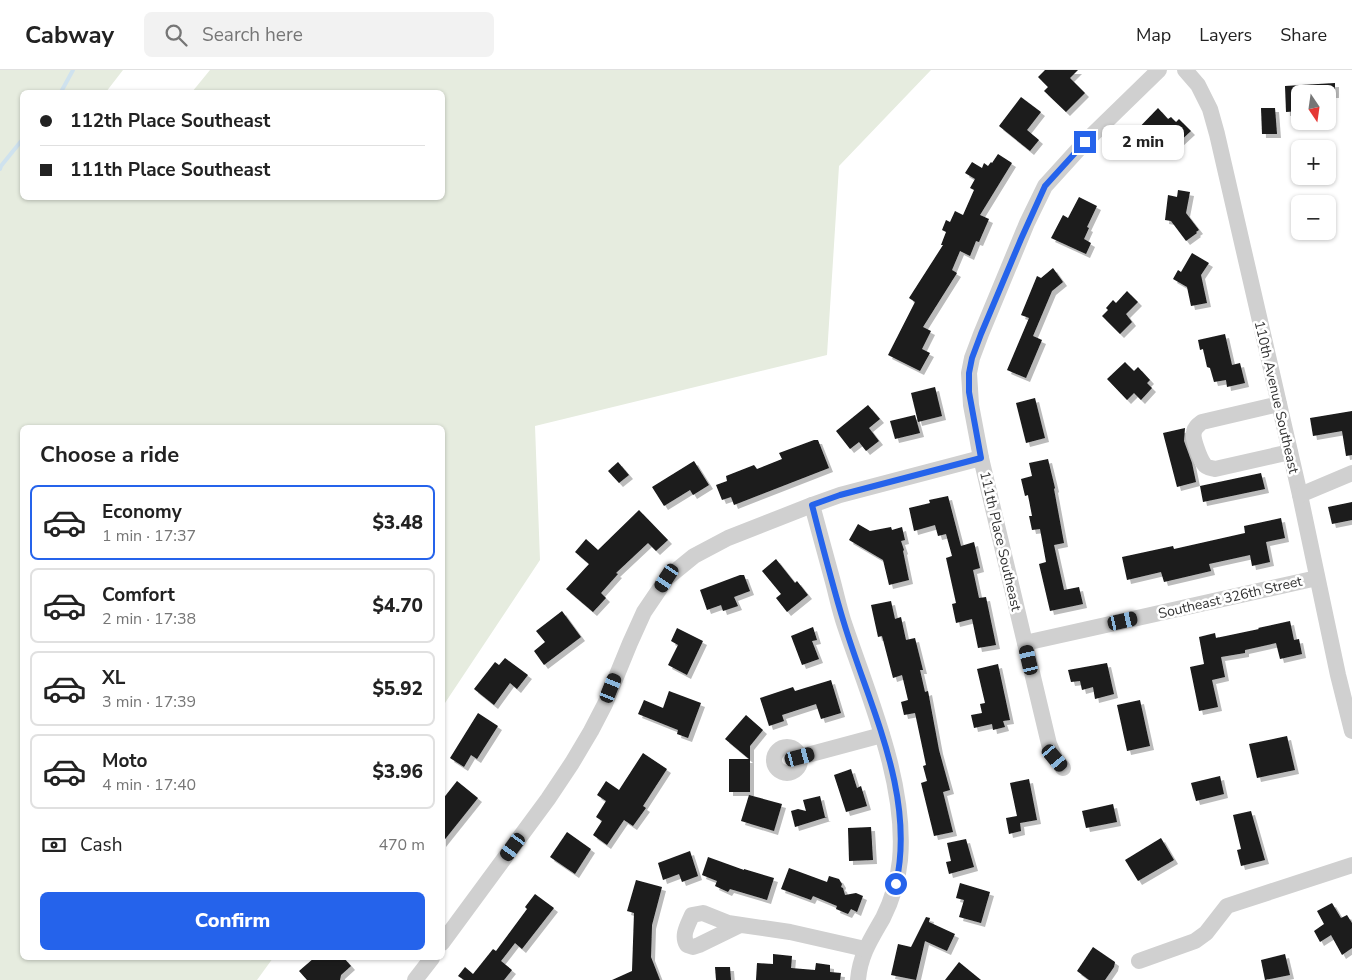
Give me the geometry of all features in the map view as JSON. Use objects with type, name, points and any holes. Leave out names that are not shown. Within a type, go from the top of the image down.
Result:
[{"type":"street","name":"111th Place Southeast","points":[[1063,768],[1055,758],[1049,744],[981,458],[970,405],[968,380],[970,366],[981,334],[1045,186],[1085,142],[1159,70]]},
{"type":"street","name":"110th Avenue Southeast","points":[[1185,70],[1198,85],[1210,109],[1221,152],[1300,495],[1317,578],[1345,674],[1352,731]]},
{"type":"street","points":[[1279,404],[1202,422],[1193,433],[1203,464],[1207,468],[1215,469],[1290,452]]},
{"type":"street","points":[[445,939],[548,799],[582,747],[605,704],[644,612],[667,578],[694,556],[728,538],[812,505],[840,495],[981,458]]},
{"type":"street","points":[[1300,495],[1352,473]]},
{"type":"street","points":[[812,505],[844,623],[890,763],[899,812],[901,838],[896,884],[883,917],[865,949],[859,967],[858,980]]},
{"type":"street","name":"Southeast 326th Street","points":[[1025,643],[1317,578]]},
{"type":"street","points":[[800,757],[882,735]]},
{"type":"street","points":[[1139,961],[1195,941],[1206,933],[1227,906],[1352,864]]},
{"type":"street","points":[[740,925],[790,932],[865,949]]},
{"type":"street","points":[[415,980],[430,960]]},
{"type":"shaded area","points":[[0,70],[123,70],[108,90],[20,90],[20,200],[445,200],[445,90],[194,90],[210,70],[931,70],[839,166],[827,355],[535,426],[540,560],[445,703],[445,425],[20,425],[20,960],[272,960],[257,980],[0,980]]},
{"type":"building","points":[[1045,70],[1078,70],[1070,78],[1085,93],[1066,112],[1044,91],[1048,87],[1038,77]]},
{"type":"building","points":[[1335,83],[1335,85],[1302,85]]},
{"type":"building","points":[[1285,86],[1291,86],[1291,112],[1286,112]]},
{"type":"building","points":[[1021,97],[1041,112],[1027,130],[1039,140],[1030,151],[999,126]]},
{"type":"building","points":[[1158,108],[1168,119],[1171,117],[1176,122],[1179,119],[1191,131],[1178,143],[1166,131],[1151,147],[1146,142],[1142,145],[1132,135]]},
{"type":"building","points":[[1261,108],[1275,108],[1277,134],[1262,134]]},
{"type":"building","points":[[998,154],[1012,163],[980,215],[989,219],[979,242],[976,241],[970,256],[960,251],[952,270],[957,273],[923,327],[931,331],[922,349],[930,353],[920,371],[888,355],[915,302],[909,298],[943,245],[941,245],[946,232],[942,230],[946,220],[950,222],[955,211],[963,215],[974,190],[970,188],[975,179],[965,173],[972,162],[982,168],[984,163],[988,166],[992,163]]},
{"type":"building","points":[[1178,190],[1190,192],[1186,213],[1199,230],[1186,241],[1171,221],[1165,220],[1168,195],[1177,197]]},
{"type":"building","points":[[1079,197],[1097,206],[1087,227],[1089,228],[1084,239],[1091,243],[1086,254],[1051,238],[1063,215],[1068,218]]},
{"type":"building","points":[[1192,253],[1209,263],[1201,275],[1207,303],[1191,306],[1187,287],[1173,279],[1178,270],[1181,272]]},
{"type":"building","points":[[1053,268],[1063,282],[1052,291],[1033,336],[1042,340],[1026,378],[1007,370],[1029,318],[1021,315],[1037,276],[1041,278]]},
{"type":"building","points":[[1127,291],[1138,302],[1126,314],[1132,322],[1120,334],[1102,316],[1108,310],[1106,308],[1113,300],[1116,303]]},
{"type":"building","points":[[1225,334],[1232,365],[1240,363],[1245,383],[1227,387],[1226,380],[1214,382],[1210,368],[1207,367],[1203,349],[1200,350],[1198,340]]},
{"type":"building","points":[[1125,362],[1134,371],[1138,367],[1150,380],[1147,383],[1152,388],[1141,400],[1134,393],[1127,400],[1107,379]]},
{"type":"building","points":[[935,387],[942,416],[918,422],[911,393]]},
{"type":"building","points":[[1035,398],[1045,438],[1026,443],[1016,403]]},
{"type":"building","points":[[868,405],[880,419],[869,428],[879,441],[866,451],[859,442],[850,449],[836,431]]},
{"type":"building","points":[[1352,411],[1352,455],[1346,456],[1342,431],[1313,436],[1310,418]]},
{"type":"building","points":[[915,415],[920,433],[895,439],[890,421]]},
{"type":"building","points":[[1185,428],[1184,441],[1196,482],[1177,487],[1163,433]]},
{"type":"building","points":[[818,440],[829,468],[734,505],[731,497],[722,500],[716,485],[727,481],[726,476],[754,465],[757,469],[782,459],[779,453]]},
{"type":"building","points":[[1048,459],[1064,543],[1054,545],[1064,590],[1079,587],[1083,604],[1050,611],[1039,564],[1046,562],[1040,529],[1032,530],[1029,516],[1032,516],[1028,495],[1025,496],[1021,479],[1032,476],[1029,463]]},
{"type":"building","points":[[694,461],[709,485],[693,495],[690,490],[664,506],[652,487]]},
{"type":"building","points":[[618,462],[629,475],[619,483],[608,471]]},
{"type":"building","points":[[1261,473],[1265,489],[1203,502],[1200,486]]},
{"type":"building","points":[[948,496],[961,546],[974,542],[980,568],[973,570],[979,598],[986,597],[996,645],[978,648],[972,619],[956,623],[952,604],[956,603],[946,558],[952,556],[946,534],[938,536],[935,525],[914,531],[909,508],[930,503],[929,500]]},
{"type":"building","points":[[1352,502],[1352,520],[1332,524],[1328,507]]},
{"type":"building","points":[[639,510],[668,540],[656,551],[648,543],[616,573],[618,574],[601,593],[606,598],[593,612],[566,589],[589,564],[575,552],[586,539],[598,550]]},
{"type":"building","points":[[1281,518],[1285,538],[1266,542],[1270,562],[1252,566],[1250,555],[1209,564],[1211,571],[1164,582],[1161,572],[1127,580],[1122,557],[1173,546],[1174,549],[1245,533],[1244,526]]},
{"type":"building","points":[[858,524],[870,531],[891,527],[892,530],[902,527],[905,540],[901,541],[909,580],[889,585],[883,560],[849,540]]},
{"type":"building","points":[[776,559],[795,583],[797,581],[808,595],[787,612],[776,598],[781,594],[762,571]]},
{"type":"building","points":[[744,575],[750,591],[734,597],[738,606],[723,611],[721,605],[707,610],[700,590]]},
{"type":"building","points":[[891,601],[895,619],[901,617],[906,640],[915,638],[923,670],[920,670],[925,692],[928,691],[939,750],[950,790],[943,792],[953,832],[934,836],[921,783],[927,781],[923,766],[926,765],[915,713],[904,715],[901,702],[908,700],[902,675],[893,678],[882,636],[878,637],[871,605]]},
{"type":"building","points":[[562,611],[581,637],[544,665],[534,651],[545,642],[536,631]]},
{"type":"building","points":[[1290,621],[1294,640],[1299,639],[1302,654],[1280,659],[1276,643],[1245,650],[1245,653],[1221,657],[1225,677],[1212,680],[1218,707],[1199,711],[1190,667],[1204,664],[1199,637],[1215,633],[1216,638]]},
{"type":"building","points":[[813,627],[817,640],[812,641],[819,659],[802,665],[791,636]]},
{"type":"building","points":[[677,628],[703,641],[687,675],[668,665],[678,645],[671,641]]},
{"type":"building","points":[[505,658],[528,675],[517,689],[510,683],[494,705],[474,689],[495,662],[499,665]]},
{"type":"building","points":[[1107,663],[1114,694],[1095,699],[1093,687],[1082,690],[1080,681],[1071,682],[1068,670]]},
{"type":"building","points":[[998,664],[1010,720],[1003,721],[1005,727],[993,730],[992,724],[974,728],[971,715],[982,713],[980,704],[985,703],[977,669]]},
{"type":"building","points":[[831,680],[841,713],[821,719],[816,704],[782,715],[784,721],[769,726],[760,698],[793,687],[795,691]]},
{"type":"building","points":[[669,691],[701,703],[688,738],[677,734],[678,730],[638,714],[644,700],[663,708]]},
{"type":"building","points":[[1140,700],[1150,746],[1127,751],[1117,705]]},
{"type":"building","points":[[478,713],[498,726],[477,759],[471,755],[464,767],[450,758]]},
{"type":"building","points":[[746,715],[763,730],[750,746],[750,792],[729,792],[729,759],[749,759],[725,739]]},
{"type":"building","points":[[1287,736],[1295,770],[1257,778],[1249,744]]},
{"type":"building","points":[[643,753],[667,769],[643,806],[646,808],[633,826],[624,820],[607,845],[593,835],[602,821],[596,817],[606,801],[597,795],[606,781],[619,790]]},
{"type":"building","points":[[851,769],[857,788],[861,786],[867,806],[846,812],[834,775]]},
{"type":"building","points":[[1220,776],[1224,794],[1196,801],[1191,783]]},
{"type":"building","points":[[1029,779],[1037,820],[1020,823],[1021,831],[1009,834],[1006,818],[1017,816],[1010,783]]},
{"type":"building","points":[[457,781],[478,798],[445,839],[445,796]]},
{"type":"building","points":[[749,795],[782,804],[774,831],[741,821]]},
{"type":"building","points":[[820,796],[825,817],[827,817],[795,827],[791,811],[798,809],[806,811],[803,800]]},
{"type":"building","points":[[1113,804],[1117,822],[1086,828],[1082,811]]},
{"type":"building","points":[[1251,811],[1265,860],[1241,866],[1237,850],[1241,849],[1233,815]]},
{"type":"building","points":[[871,827],[873,860],[849,861],[848,828]]},
{"type":"building","points":[[567,832],[591,849],[575,874],[550,857]]},
{"type":"building","points":[[1161,838],[1174,860],[1138,881],[1125,860]]},
{"type":"building","points":[[966,839],[974,867],[949,874],[946,862],[951,861],[947,843]]},
{"type":"building","points":[[690,851],[698,876],[682,882],[679,874],[663,880],[658,863]]},
{"type":"building","points":[[708,857],[774,878],[767,900],[730,889],[728,892],[715,886],[717,881],[702,875]]},
{"type":"building","points":[[789,868],[827,882],[829,876],[839,879],[845,895],[856,893],[863,896],[857,912],[851,909],[848,914],[836,909],[837,906],[813,896],[811,900],[781,889]]},
{"type":"building","points":[[636,880],[662,887],[652,925],[651,957],[660,980],[612,980],[632,971],[634,913],[627,911]]},
{"type":"building","points":[[960,883],[990,892],[981,923],[959,917],[964,900],[956,898]]},
{"type":"building","points":[[535,894],[554,908],[522,949],[515,943],[501,961],[512,970],[504,980],[464,980],[458,976],[465,967],[473,974],[493,949],[496,951],[527,909],[525,907]]},
{"type":"building","points":[[1332,903],[1341,918],[1347,915],[1352,923],[1352,948],[1342,955],[1331,935],[1320,942],[1314,931],[1324,924],[1317,911]]},
{"type":"building","points":[[926,917],[930,918],[929,922],[955,934],[947,951],[925,941],[916,980],[891,975],[898,944],[911,947]]},
{"type":"building","points":[[1093,947],[1115,962],[1114,967],[1105,980],[1089,980],[1077,971]]},
{"type":"building","points":[[773,954],[792,956],[791,968],[815,970],[816,963],[830,965],[830,972],[841,973],[840,980],[756,980],[757,963],[773,964]]},
{"type":"building","points":[[1285,954],[1290,975],[1265,980],[1261,960]]},
{"type":"building","points":[[312,960],[346,960],[351,966],[341,975],[340,980],[307,980],[299,971]]},
{"type":"building","points":[[959,962],[981,980],[945,980]]},
{"type":"building","points":[[715,967],[730,967],[731,980],[716,980]]},
{"type":"waterway","points":[[62,90],[73,70]]},
{"type":"waterway","points":[[0,169],[20,142]]},
{"type":"route","points":[[896,884],[901,851],[900,826],[890,763],[844,623],[812,505],[840,495],[981,458],[970,405],[968,380],[972,358],[1045,186],[1085,142]]}]
